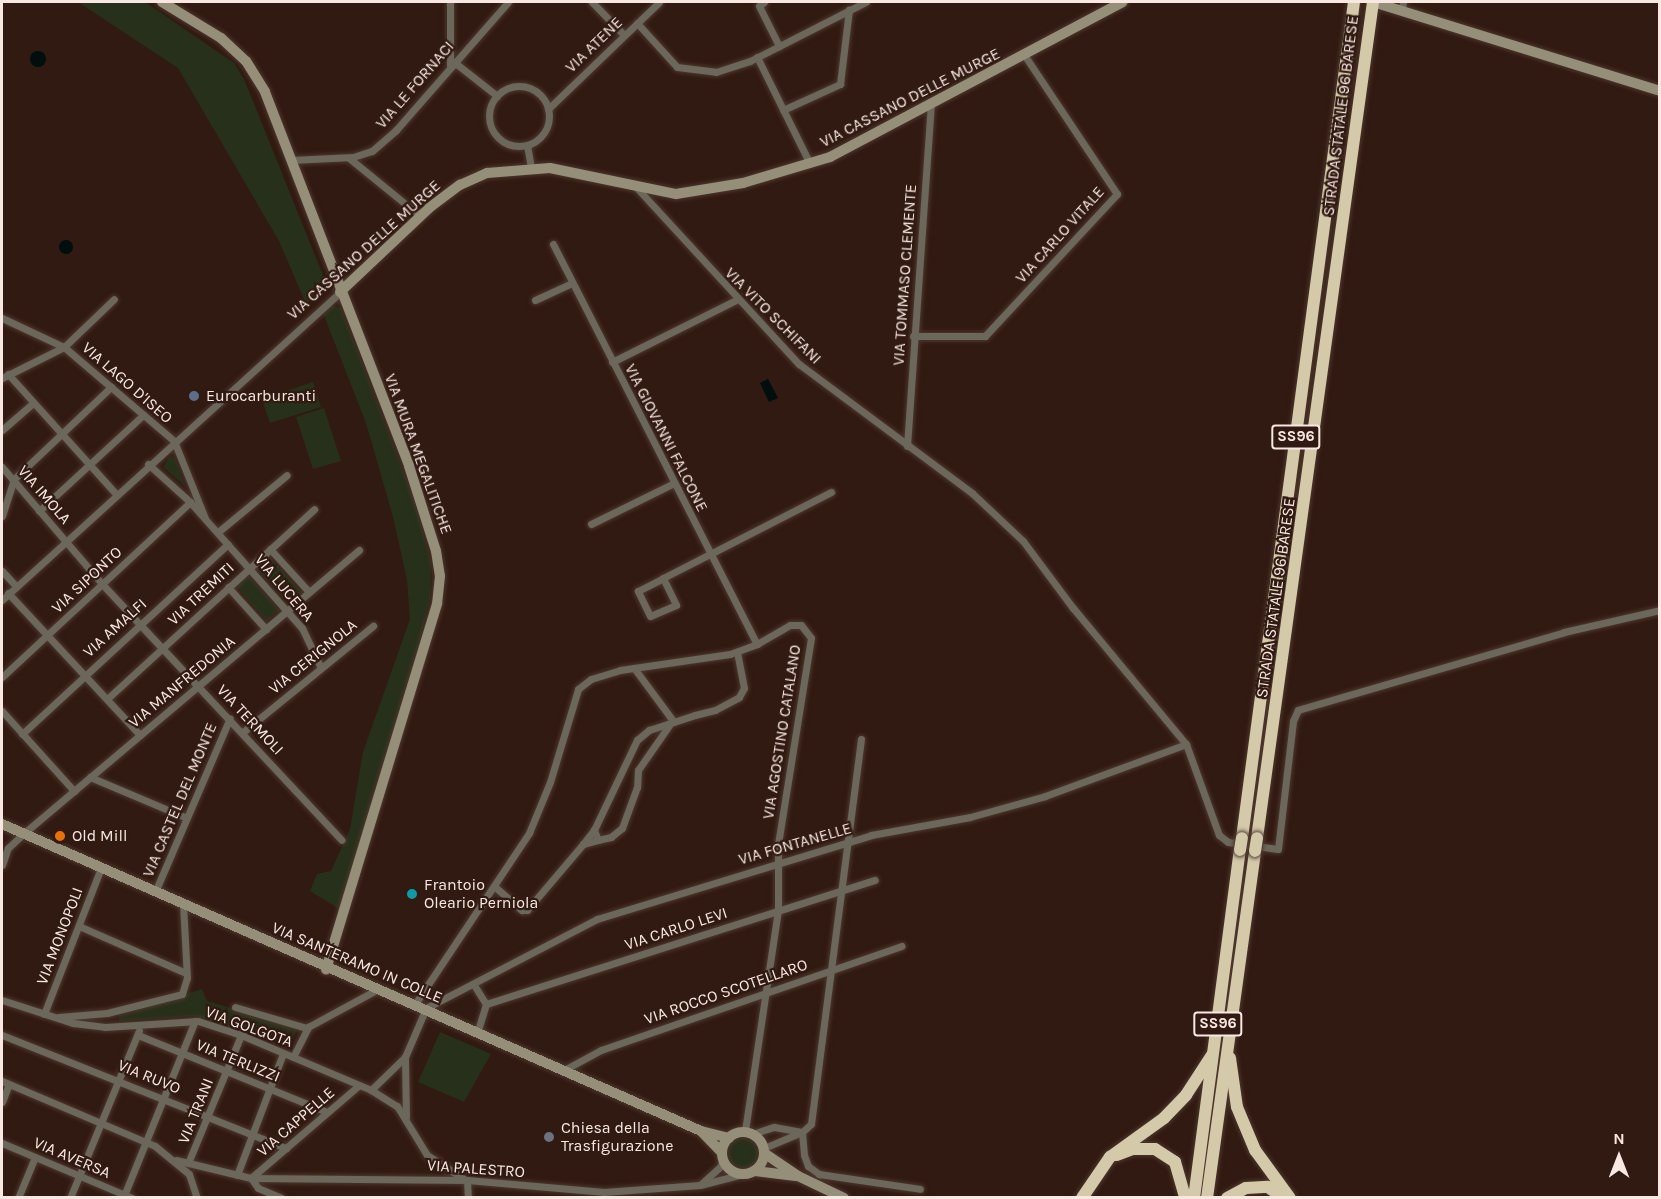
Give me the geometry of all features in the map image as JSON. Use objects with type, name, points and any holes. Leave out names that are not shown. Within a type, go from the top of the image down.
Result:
[{"type":"highway","name":"STRADA STATALE 96 BARESE","points":[[1194,1197],[1354,2]]},
{"type":"highway","name":"STRADA STATALE 96 BARESE","points":[[1207,1197],[1228,1032],[1373,2]]},
{"type":"highway","points":[[1228,1032],[1237,1107],[1255,1150],[1290,1197]]},
{"type":"highway","points":[[1082,1197],[1110,1157],[1164,1118],[1186,1095],[1214,1051]]},
{"type":"highway","points":[[1110,1157],[1133,1149],[1155,1149],[1174,1162],[1185,1197]]},
{"type":"highway","points":[[1227,1197],[1246,1188],[1268,1187],[1284,1197]]},
{"type":"street","name":"VIA MURA MEGALITICHE","points":[[162,2],[221,38],[246,61],[265,92],[425,508],[440,576],[437,604],[326,969]]},
{"type":"street","points":[[450,2],[452,64],[497,96]]},
{"type":"street","name":"VIA LE FORNACI","points":[[291,160],[349,158],[367,154],[388,137],[508,2]]},
{"type":"street","points":[[592,2],[624,35]]},
{"type":"street","name":"VIA ATENE","points":[[548,109],[659,2]]},
{"type":"street","points":[[764,2],[759,6],[779,46]]},
{"type":"street","points":[[637,23],[669,61],[685,70],[716,72],[757,57],[866,2]]},
{"type":"street","name":"VIA CASSANO DELLE MURGE","points":[[2,600],[148,464],[340,292],[420,216],[460,185],[487,173],[531,168],[636,187],[691,194],[810,164],[931,106],[1123,2]]},
{"type":"street","points":[[1373,2],[1402,6],[1659,91]]},
{"type":"street","points":[[783,110],[840,84],[849,10]]},
{"type":"street","name":"VIA CARLO VITALE","points":[[913,336],[985,336],[1118,194],[1025,56]]},
{"type":"street","points":[[757,57],[810,164]]},
{"type":"street","points":[[523,86],[541,96],[548,109],[543,133],[527,144],[508,143],[493,131],[489,113],[497,96],[504,90],[523,86]]},
{"type":"street","name":"VIA TOMMASO CLEMENTE","points":[[907,446],[931,106]]},
{"type":"street","points":[[527,144],[531,168]]},
{"type":"street","points":[[349,158],[420,216]]},
{"type":"street","name":"VIA VITO SCHIFANI","points":[[636,187],[736,300],[799,364],[937,467],[1023,541],[1072,608],[1186,744],[1221,838],[1278,849],[1293,721],[1298,710],[1564,632],[1659,610]]},
{"type":"street","name":"VIA GIOVANNI FALCONE","points":[[553,244],[757,645]]},
{"type":"street","points":[[535,300],[572,283]]},
{"type":"street","points":[[114,299],[64,347],[5,376],[33,403],[116,494]]},
{"type":"street","points":[[612,362],[736,300]]},
{"type":"street","name":"VIA LAGO D'ISEO","points":[[2,318],[64,347],[174,441]]},
{"type":"street","points":[[2,327],[10,323]]},
{"type":"street","points":[[2,516],[14,479],[111,387]]},
{"type":"street","points":[[2,430],[33,403]]},
{"type":"street","points":[[39,511],[143,415]]},
{"type":"street","name":"VIA LUCERA","points":[[174,441],[205,519]]},
{"type":"street","name":"VIA LUCERA","points":[[148,464],[190,502],[302,628],[321,668]]},
{"type":"street","name":"VIA IMOLA","points":[[2,467],[65,540]]},
{"type":"street","points":[[218,532],[287,475]]},
{"type":"street","points":[[591,524],[674,483]]},
{"type":"street","points":[[663,578],[676,605],[650,616],[638,591],[663,578],[831,492]]},
{"type":"street","name":"VIA SIPONTO","points":[[2,677],[190,502]]},
{"type":"street","name":"VIA TREMITI","points":[[107,699],[314,509]]},
{"type":"street","name":"VIA TERMOLI","points":[[65,540],[103,585],[342,840]]},
{"type":"street","name":"VIA AMALFI","points":[[22,734],[228,544]]},
{"type":"street","name":"VIA LUCERA","points":[[270,549],[309,592]]},
{"type":"street","name":"VIA MANFREDONIA","points":[[2,865],[8,848],[23,834],[359,550]]},
{"type":"street","points":[[2,571],[16,586]]},
{"type":"street","points":[[228,587],[266,629]]},
{"type":"street","points":[[8,593],[140,735]]},
{"type":"street","name":"VIA AGOSTINO CATALANO","points":[[757,645],[790,625],[801,626],[810,633],[778,845],[781,861]]},
{"type":"street","name":"VIA CERIGNOLA","points":[[243,732],[373,626]]},
{"type":"street","points":[[415,1004],[494,886],[538,813],[578,688],[602,675],[737,652],[757,645]]},
{"type":"street","points":[[494,886],[522,910],[527,910],[594,830],[637,740],[649,730],[715,710],[739,697],[744,688],[737,652]]},
{"type":"street","points":[[634,668],[672,723]]},
{"type":"street","points":[[2,711],[74,791]]},
{"type":"street","name":"VIA CASTEL DEL MONTE","points":[[155,892],[230,718]]},
{"type":"street","points":[[583,844],[611,837],[622,828],[637,787],[638,770],[672,723]]},
{"type":"street","points":[[755,1171],[764,1151],[802,1132],[811,1124],[861,739]]},
{"type":"street","name":"VIA FONTANELLE","points":[[426,1008],[614,912],[781,861],[846,844],[970,817],[1045,796],[1186,744]]},
{"type":"street","points":[[90,777],[187,818]]},
{"type":"street","name":"VIA SANTERAMO IN COLLE","points":[[2,825],[326,969],[426,1008],[701,1131]]},
{"type":"street","points":[[594,830],[598,840]]},
{"type":"street","points":[[781,861],[778,910],[749,1133],[764,1151],[798,1176],[844,1197]]},
{"type":"street","name":"VIA MONOPOLI","points":[[44,1014],[101,868]]},
{"type":"street","name":"VIA CARLO LEVI","points":[[486,1004],[875,880]]},
{"type":"street","points":[[79,926],[186,973],[183,904]]},
{"type":"street","name":"VIA ROCCO SCOTELLARO","points":[[564,1070],[602,1050],[766,991],[901,946]]},
{"type":"street","name":"VIA GOLGOTA","points":[[54,1017],[107,1013],[185,991],[186,973]]},
{"type":"street","points":[[474,985],[486,1004],[478,1031]]},
{"type":"street","points":[[293,1057],[307,1028],[378,989]]},
{"type":"street","points":[[2,1011],[4,1001]]},
{"type":"street","name":"VIA GOLGOTA","points":[[4,1001],[54,1017],[105,1027],[195,1021],[241,1035],[371,1090],[397,1106],[406,1117]]},
{"type":"street","points":[[235,1007],[307,1028]]},
{"type":"street","points":[[371,1090],[405,1057],[426,1008]]},
{"type":"street","points":[[127,1196],[195,1021]]},
{"type":"street","points":[[70,1197],[142,1024]]},
{"type":"street","name":"VIA RUVO","points":[[2,1035],[119,1079],[286,1148]]},
{"type":"street","name":"VIA TERLIZZI","points":[[138,1035],[327,1112]]},
{"type":"street","name":"VIA TRANI","points":[[185,1165],[241,1035]]},
{"type":"street","points":[[237,1175],[284,1053]]},
{"type":"street","points":[[405,1057],[406,1117],[435,1164],[467,1180],[468,1197]]},
{"type":"street","points":[[2,1102],[5,1083],[147,1142],[185,1165],[251,1178],[258,1188],[281,1197]]},
{"type":"street","name":"VIA CAPPELLE","points":[[251,1178],[358,1086]]},
{"type":"street","points":[[701,1131],[729,1138],[774,1127],[802,1132]]},
{"type":"street","points":[[701,1131],[723,1155],[728,1167],[743,1174],[755,1171],[798,1176]]},
{"type":"street","points":[[802,1132],[808,1166],[819,1174],[920,1189]]},
{"type":"street","points":[[699,1185],[721,1166],[729,1138]]},
{"type":"street","name":"VIA AVERSA","points":[[2,1143],[127,1196]]},
{"type":"street","points":[[18,1197],[35,1157]]},
{"type":"street","points":[[185,1165],[194,1181],[197,1197]]},
{"type":"street","name":"VIA PALESTRO","points":[[251,1178],[467,1180],[604,1192],[699,1185],[743,1174]]},
{"type":"green space","points":[[78,2],[145,2],[234,63],[244,79],[325,280],[324,290],[306,304],[279,241],[178,68]]},
{"type":"green space","points":[[332,305],[341,308],[414,499],[431,562],[430,599],[421,636],[339,909],[310,891],[317,874],[331,871],[350,829],[363,752],[410,619],[407,580],[393,517],[366,423],[323,313]]},
{"type":"green space","points":[[313,382],[321,407],[270,423],[262,399]]},
{"type":"green space","points":[[324,408],[341,461],[313,469],[296,417]]},
{"type":"green space","points":[[170,456],[175,458],[185,486],[163,467]]},
{"type":"green space","points":[[269,556],[302,592],[289,604],[256,568]]},
{"type":"green space","points":[[248,575],[279,610],[267,621],[236,586]]},
{"type":"green space","points":[[202,989],[207,1001],[298,1028],[290,1045],[195,1016],[119,1021],[119,1014]]},
{"type":"green space","points":[[440,1032],[491,1054],[464,1102],[418,1082]]},
{"type":"green space","points":[[743,1138],[749,1139],[757,1147],[757,1159],[749,1167],[743,1168],[737,1167],[729,1159],[728,1153],[729,1147],[737,1139]]},
{"type":"shaded area","points":[[35,51],[41,51],[46,59],[44,65],[35,67],[30,62],[30,56]]},
{"type":"shaded area","points":[[63,240],[69,240],[73,247],[69,254],[63,254],[59,250],[59,244]]},
{"type":"shaded area","points":[[768,379],[778,398],[769,402],[760,383]]},
{"type":"place","name":"Eurocarburanti","points":[[194,396]]},
{"type":"place","name":"Old Mill","points":[[60,836]]},
{"type":"place","name":"Frantoio Oleario Perniola","points":[[412,894]]},
{"type":"place","name":"Chiesa della Trasfigurazione","points":[[549,1137]]}]
